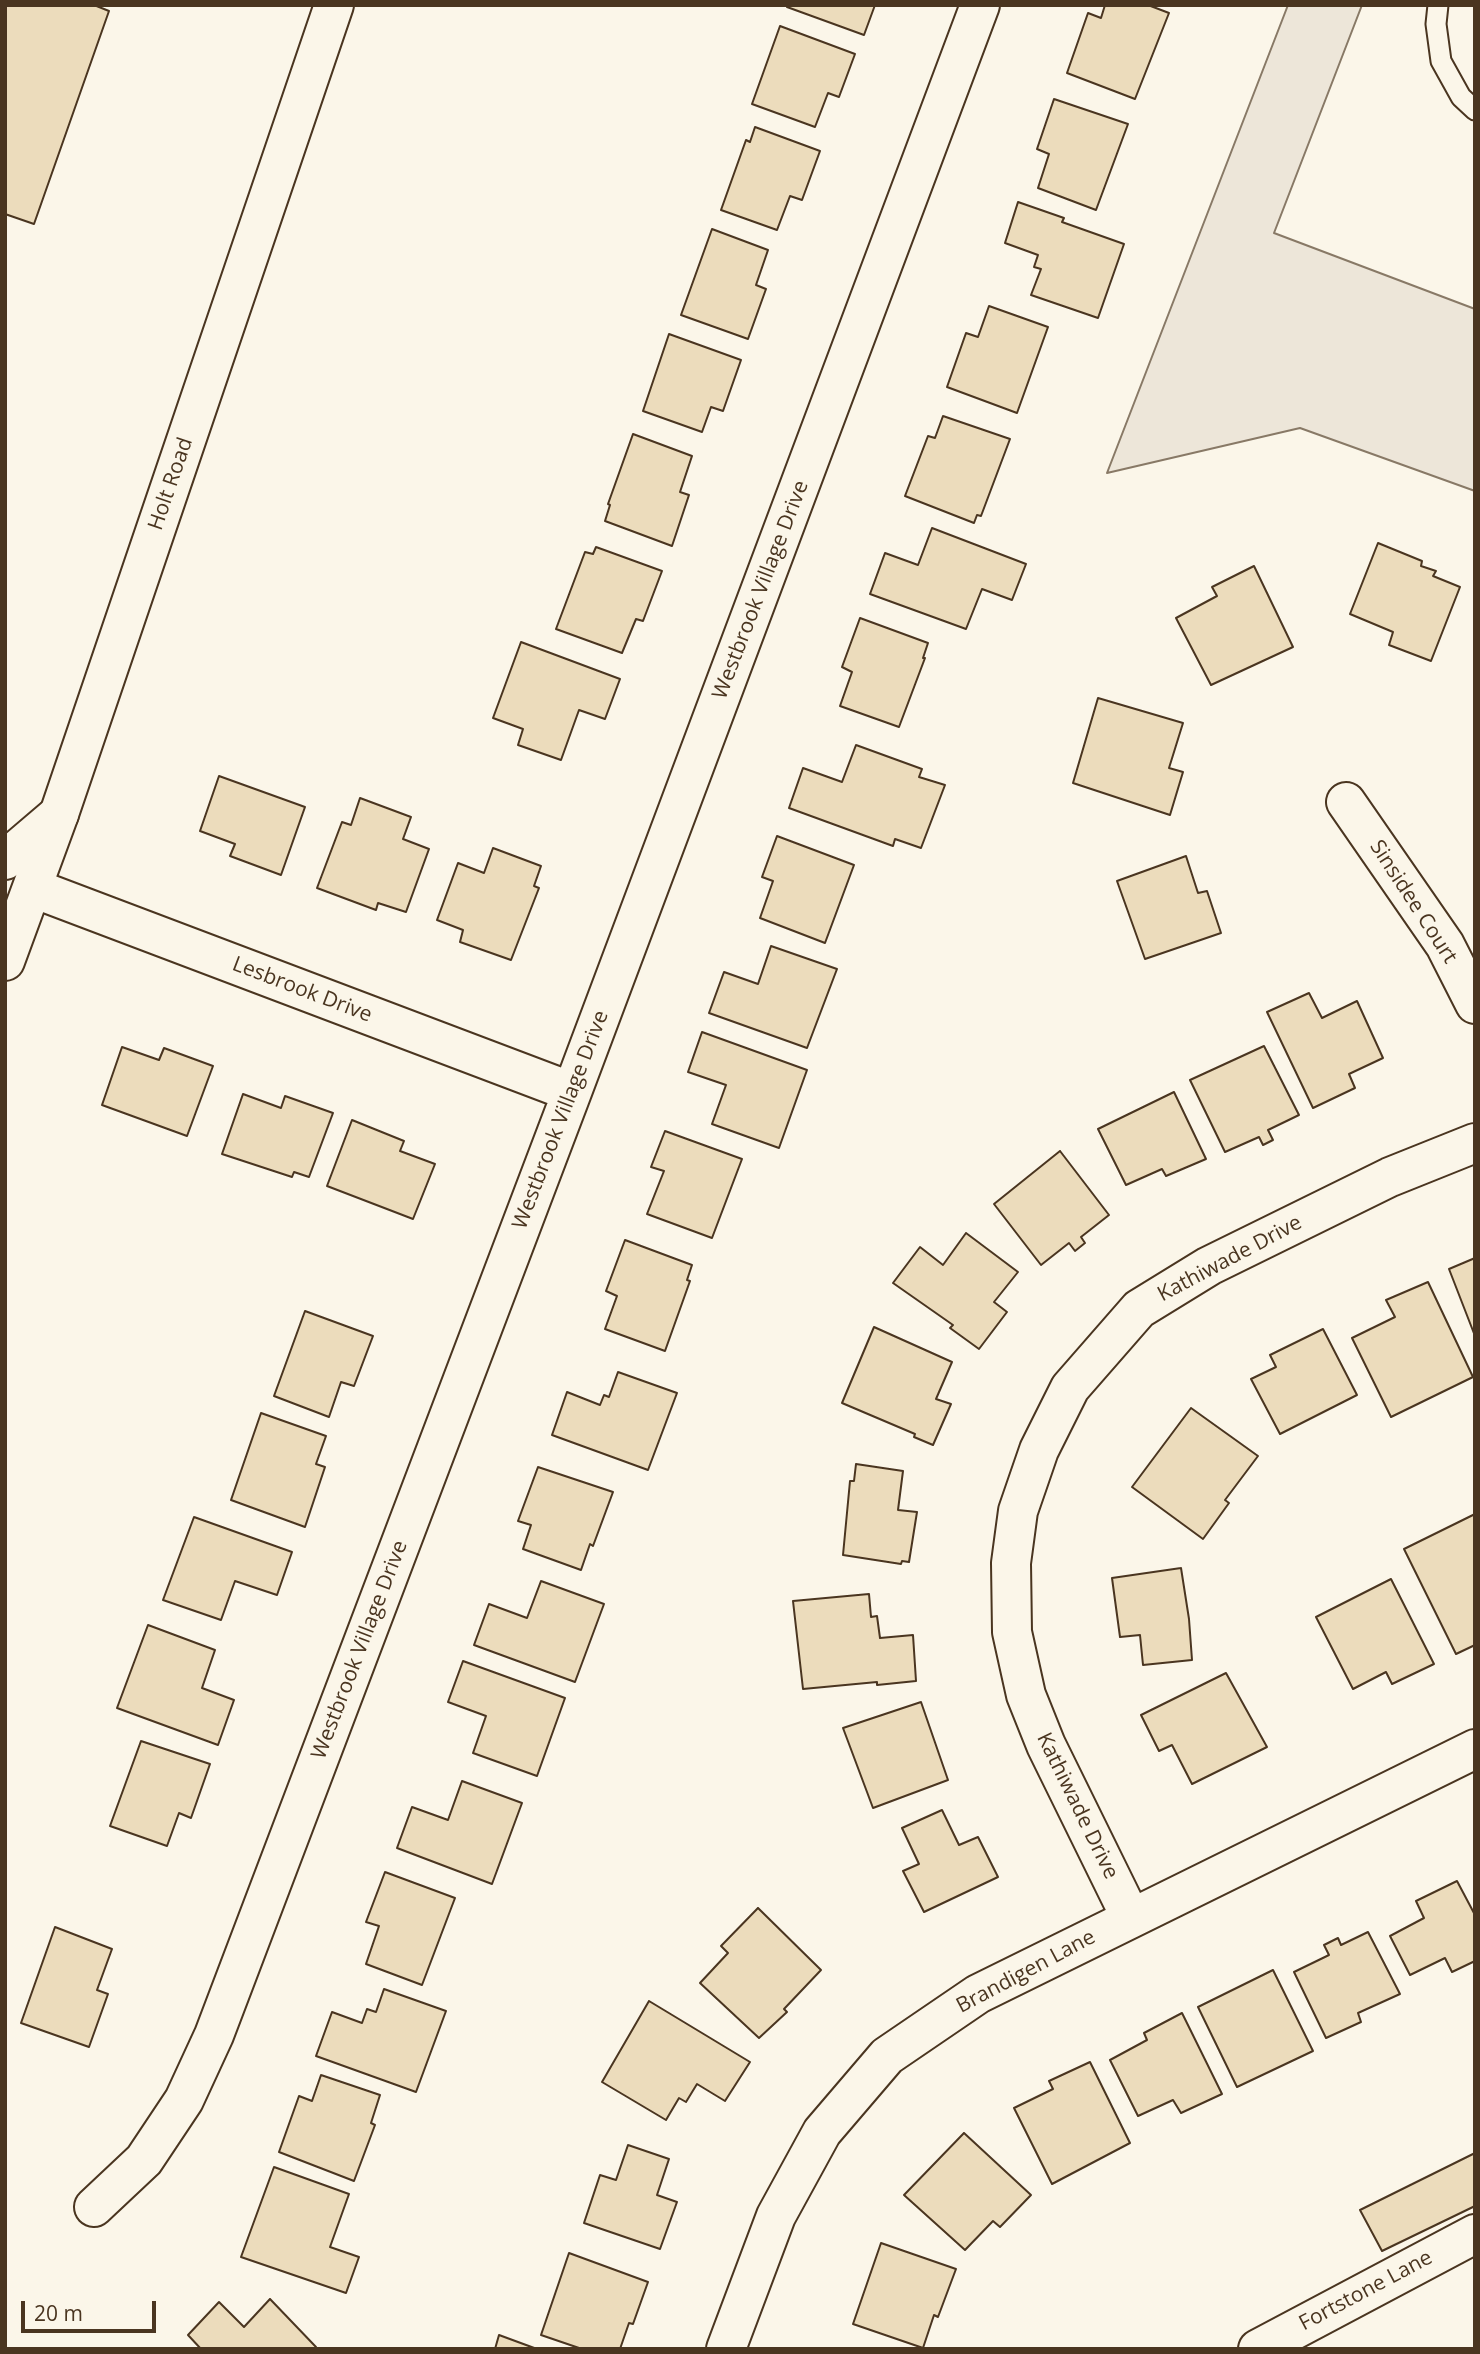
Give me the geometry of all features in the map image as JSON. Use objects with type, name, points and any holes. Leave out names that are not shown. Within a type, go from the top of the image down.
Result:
[{"type":"street","name":"Holt Road","points":[[5,961],[59,814],[334,5]]},
{"type":"street","name":"Westbrook Village Drive","points":[[94,2207],[144,2160],[184,2100],[214,2035],[980,5]]},
{"type":"street","name":"Sinsidee Court","points":[[1346,802],[1445,945],[1475,1004]]},
{"type":"street","points":[[5,860],[59,814]]},
{"type":"street","name":"Lesbrook Drive","points":[[33,888],[572,1092]]},
{"type":"street","name":"Kathiwade Drive","points":[[1131,1918],[1046,1745],[1026,1695],[1012,1632],[1011,1563],[1018,1511],[1039,1450],[1070,1388],[1139,1310],[1209,1266],[1390,1177],[1475,1143]]},
{"type":"street","name":"Brandigen Lane","points":[[726,2349],[776,2216],[815,2144],[822,2132],[887,2056],[978,1993],[1475,1749]]},
{"type":"street","name":"Fortstone Lane","points":[[1258,2349],[1475,2234]]},
{"type":"lane","points":[[1438,5],[1436,24],[1441,61],[1461,97],[1475,110]]},
{"type":"shaded area","points":[[1288,5],[1362,5],[1274,233],[1475,309],[1475,491],[1300,428],[1107,473]]},
{"type":"building","points":[[5,5],[94,5],[109,11],[34,224],[5,214]]},
{"type":"building","points":[[875,5],[864,35],[787,7]]},
{"type":"building","points":[[1105,5],[1148,5],[1169,13],[1135,99],[1067,73],[1088,13],[1101,18]]},
{"type":"building","points":[[780,26],[855,54],[839,97],[828,93],[815,127],[752,104]]},
{"type":"building","points":[[1054,99],[1128,124],[1096,210],[1038,188],[1049,154],[1037,149]]},
{"type":"building","points":[[755,127],[820,151],[802,200],[790,196],[777,230],[721,210],[746,140],[750,142]]},
{"type":"building","points":[[1018,202],[1064,218],[1062,222],[1124,244],[1098,318],[1031,295],[1041,269],[1034,267],[1038,255],[1005,243]]},
{"type":"building","points":[[712,229],[768,250],[756,285],[766,289],[748,339],[681,315]]},
{"type":"building","points":[[989,306],[1048,327],[1017,413],[947,387],[966,333],[978,337]]},
{"type":"building","points":[[669,334],[741,360],[723,411],[711,407],[702,432],[643,411]]},
{"type":"building","points":[[943,416],[1010,439],[981,516],[977,515],[974,523],[905,496],[928,436],[935,438]]},
{"type":"building","points":[[633,434],[692,456],[680,492],[689,495],[672,546],[605,521],[610,505],[608,504]]},
{"type":"building","points":[[932,528],[1026,564],[1012,600],[982,589],[966,629],[870,594],[885,553],[918,565]]},
{"type":"building","points":[[1378,543],[1422,561],[1421,566],[1436,571],[1433,576],[1460,587],[1431,661],[1389,645],[1393,632],[1350,614]]},
{"type":"building","points":[[596,547],[662,571],[643,621],[636,619],[622,653],[556,629],[585,552],[593,554]]},
{"type":"building","points":[[1254,566],[1293,647],[1211,685],[1176,618],[1217,596],[1212,587]]},
{"type":"building","points":[[860,618],[928,643],[899,727],[840,706],[852,672],[842,667]]},
{"type":"building","points":[[521,642],[620,679],[605,719],[579,710],[561,760],[518,745],[523,729],[493,718]]},
{"type":"building","points":[[1098,698],[1183,723],[1169,768],[1183,772],[1170,815],[1073,783]]},
{"type":"building","points":[[856,745],[922,769],[919,777],[945,785],[921,848],[895,839],[893,846],[789,808],[803,768],[842,782]]},
{"type":"building","points":[[219,776],[305,807],[281,875],[230,856],[235,844],[200,831]]},
{"type":"building","points":[[360,798],[411,817],[403,839],[429,849],[406,912],[378,903],[376,910],[317,888],[342,822],[351,825]]},
{"type":"building","points":[[777,836],[854,865],[825,943],[760,918],[773,881],[762,877]]},
{"type":"building","points":[[493,848],[541,866],[534,886],[539,888],[511,960],[460,942],[463,930],[437,920],[458,863],[484,873]]},
{"type":"building","points":[[1186,856],[1198,893],[1207,891],[1221,933],[1145,959],[1117,881]]},
{"type":"building","points":[[771,946],[837,969],[807,1048],[709,1013],[724,972],[758,984]]},
{"type":"building","points":[[1309,993],[1322,1018],[1357,1001],[1383,1058],[1349,1074],[1355,1088],[1313,1108],[1267,1012]]},
{"type":"building","points":[[702,1032],[807,1070],[779,1148],[712,1124],[726,1085],[688,1072]]},
{"type":"building","points":[[1264,1046],[1299,1115],[1268,1130],[1273,1140],[1263,1145],[1259,1137],[1225,1152],[1190,1080]]},
{"type":"building","points":[[122,1047],[159,1060],[164,1048],[213,1066],[187,1136],[102,1105]]},
{"type":"building","points":[[1174,1092],[1206,1159],[1166,1176],[1162,1169],[1126,1185],[1098,1129]]},
{"type":"building","points":[[243,1094],[281,1108],[285,1096],[333,1113],[309,1177],[294,1172],[292,1177],[222,1154]]},
{"type":"building","points":[[352,1120],[404,1141],[400,1151],[435,1164],[413,1219],[327,1186]]},
{"type":"building","points":[[665,1131],[742,1159],[712,1238],[647,1214],[664,1171],[651,1167]]},
{"type":"building","points":[[1060,1151],[1109,1215],[1081,1237],[1085,1243],[1075,1251],[1069,1243],[1041,1265],[994,1204]]},
{"type":"building","points":[[966,1233],[1018,1272],[994,1302],[1007,1312],[979,1349],[950,1328],[953,1325],[893,1283],[920,1247],[943,1265]]},
{"type":"building","points":[[625,1240],[692,1265],[687,1280],[690,1281],[665,1351],[605,1329],[617,1296],[606,1291]]},
{"type":"building","points":[[1475,1258],[1475,1336],[1449,1269]]},
{"type":"building","points":[[1428,1282],[1473,1377],[1391,1417],[1352,1338],[1395,1317],[1386,1300]]},
{"type":"building","points":[[305,1311],[373,1336],[354,1386],[341,1382],[329,1417],[274,1396]]},
{"type":"building","points":[[874,1327],[952,1362],[936,1399],[951,1404],[933,1445],[914,1437],[915,1434],[842,1403]]},
{"type":"building","points":[[1323,1329],[1357,1395],[1280,1434],[1251,1379],[1276,1367],[1270,1355]]},
{"type":"building","points":[[618,1372],[677,1393],[648,1470],[552,1435],[567,1392],[600,1405],[604,1395],[609,1397]]},
{"type":"building","points":[[1191,1408],[1258,1456],[1225,1500],[1229,1503],[1203,1539],[1132,1487]]},
{"type":"building","points":[[261,1413],[326,1436],[316,1464],[325,1467],[305,1527],[231,1500]]},
{"type":"building","points":[[856,1464],[903,1471],[898,1510],[917,1512],[909,1562],[902,1561],[901,1564],[843,1555],[850,1481],[854,1481]]},
{"type":"building","points":[[538,1467],[613,1492],[581,1570],[523,1549],[531,1525],[518,1521]]},
{"type":"building","points":[[1475,1514],[1475,1645],[1456,1654],[1404,1549]]},
{"type":"building","points":[[194,1517],[292,1552],[277,1595],[235,1581],[221,1620],[163,1600]]},
{"type":"building","points":[[1181,1568],[1192,1660],[1143,1665],[1140,1635],[1120,1637],[1112,1578]]},
{"type":"building","points":[[1391,1579],[1434,1664],[1392,1684],[1386,1672],[1353,1689],[1316,1617]]},
{"type":"building","points":[[541,1581],[604,1604],[575,1682],[474,1645],[489,1604],[527,1618]]},
{"type":"building","points":[[869,1594],[871,1617],[877,1616],[880,1638],[913,1635],[916,1681],[803,1689],[793,1601]]},
{"type":"building","points":[[148,1625],[215,1650],[202,1688],[234,1700],[218,1745],[117,1708]]},
{"type":"building","points":[[463,1661],[565,1698],[537,1776],[473,1753],[486,1716],[448,1702]]},
{"type":"building","points":[[1226,1673],[1267,1747],[1192,1784],[1172,1745],[1159,1751],[1141,1715]]},
{"type":"building","points":[[921,1702],[948,1780],[873,1808],[843,1728]]},
{"type":"building","points":[[141,1741],[210,1764],[191,1818],[179,1813],[167,1846],[110,1826]]},
{"type":"building","points":[[462,1781],[522,1803],[492,1884],[397,1848],[412,1807],[448,1820]]},
{"type":"building","points":[[942,1810],[959,1845],[978,1837],[998,1877],[924,1912],[903,1871],[919,1864],[902,1828]]},
{"type":"building","points":[[385,1872],[455,1898],[422,1985],[366,1964],[379,1926],[366,1922]]},
{"type":"building","points":[[1457,1881],[1475,1915],[1475,1961],[1452,1972],[1445,1958],[1410,1975],[1390,1936],[1424,1918],[1416,1901]]},
{"type":"building","points":[[758,1908],[821,1970],[784,2009],[787,2012],[759,2038],[700,1983],[728,1953],[721,1946]]},
{"type":"building","points":[[55,1927],[112,1949],[97,1990],[108,1994],[89,2047],[21,2023]]},
{"type":"building","points":[[1368,1932],[1400,1994],[1358,2013],[1361,2022],[1326,2038],[1294,1972],[1329,1955],[1324,1945],[1338,1938],[1341,1945]]},
{"type":"building","points":[[1273,1970],[1313,2051],[1237,2087],[1198,2007]]},
{"type":"building","points":[[384,1989],[446,2011],[416,2092],[316,2056],[332,2012],[362,2023],[367,2009],[376,2012]]},
{"type":"building","points":[[649,2001],[750,2062],[725,2101],[697,2084],[686,2102],[679,2098],[666,2120],[602,2082]]},
{"type":"building","points":[[1182,2013],[1222,2094],[1181,2113],[1173,2100],[1138,2116],[1110,2060],[1147,2040],[1144,2033]]},
{"type":"building","points":[[1090,2062],[1130,2143],[1052,2184],[1014,2108],[1053,2089],[1049,2081]]},
{"type":"building","points":[[321,2075],[380,2095],[371,2123],[375,2125],[354,2181],[279,2152],[299,2096],[312,2101]]},
{"type":"building","points":[[964,2133],[1031,2195],[1000,2227],[993,2221],[965,2250],[904,2195]]},
{"type":"building","points":[[628,2145],[669,2159],[657,2195],[677,2202],[660,2249],[584,2223],[600,2175],[616,2180]]},
{"type":"building","points":[[1475,2153],[1475,2206],[1382,2251],[1360,2210]]},
{"type":"building","points":[[274,2167],[349,2194],[330,2247],[359,2257],[346,2293],[241,2257]]},
{"type":"building","points":[[881,2243],[956,2269],[938,2317],[934,2315],[923,2348],[853,2324]]},
{"type":"building","points":[[569,2253],[648,2282],[633,2324],[629,2323],[620,2349],[582,2349],[541,2335]]},
{"type":"building","points":[[270,2299],[316,2347],[314,2349],[201,2349],[188,2335],[219,2302],[244,2327]]},
{"type":"building","points":[[499,2335],[537,2349],[495,2349]]}]
